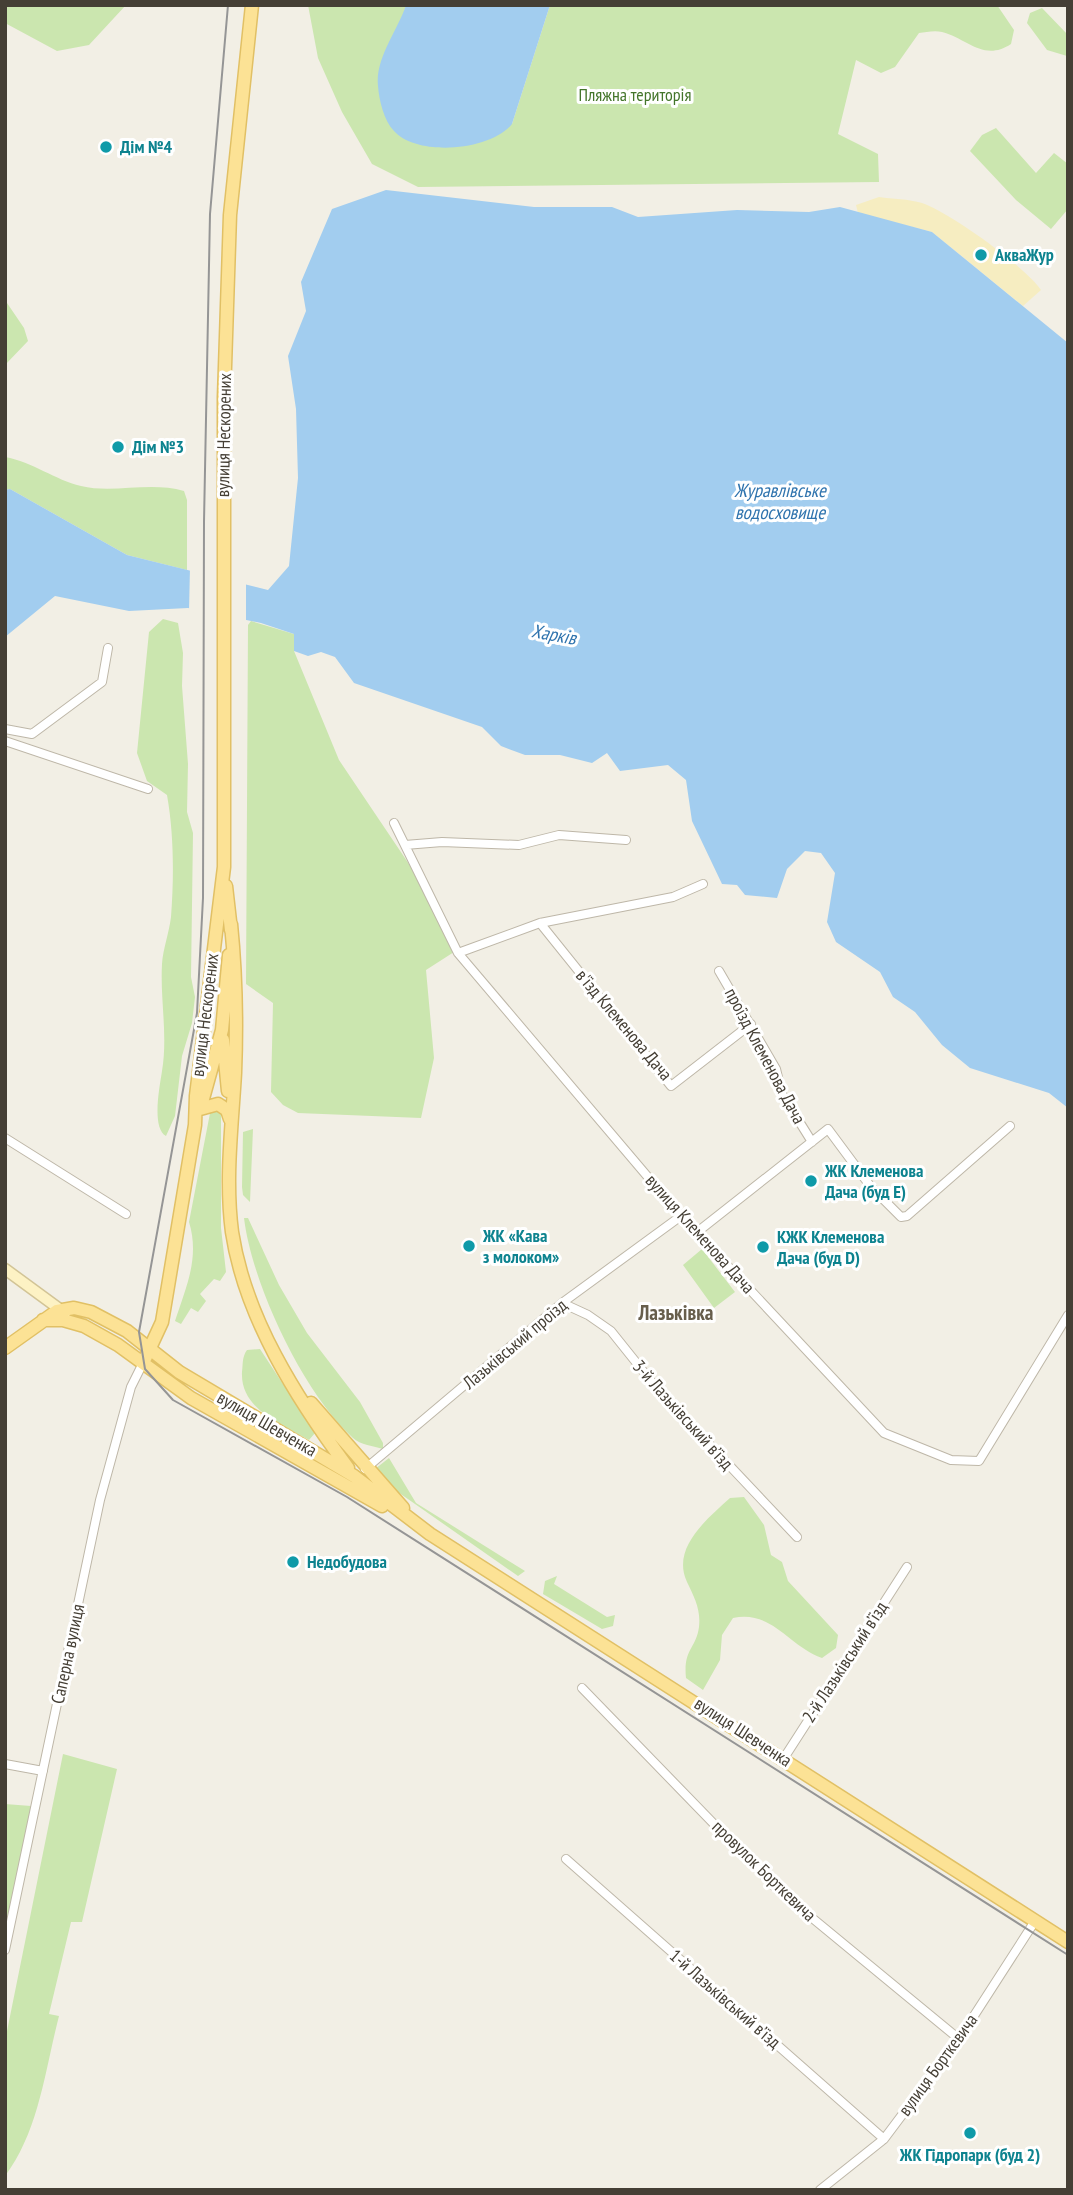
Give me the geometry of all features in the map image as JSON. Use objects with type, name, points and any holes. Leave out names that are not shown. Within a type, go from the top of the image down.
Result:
[{"type":"main road","name":"вулиця Нескорених","points":[[195,1122],[222,1030],[231,924],[224,867],[223,708],[223,522],[230,215],[252,5]]},
{"type":"main road","name":"вулиця Нескорених","points":[[142,1363],[162,1322],[195,1122],[224,867]]},
{"type":"main road","points":[[217,924],[230,1119],[230,1208],[235,1250],[255,1311],[283,1368],[320,1430],[354,1476],[387,1509]]},
{"type":"main road","points":[[230,1119],[235,1074],[236,975],[231,924]]},
{"type":"main road","points":[[200,1109],[218,1104],[227,1110],[230,1119]]},
{"type":"main road","points":[[5,1269],[62,1309],[71,1321]]},
{"type":"main road","points":[[5,1348],[42,1320],[62,1309]]},
{"type":"main road","name":"вулиця Шевченка","points":[[62,1309],[91,1312],[127,1331],[180,1372],[354,1476],[416,1525]]},
{"type":"main road","points":[[42,1320],[71,1321]]},
{"type":"main road","name":"вулиця Шевченка","points":[[71,1321],[108,1339],[191,1398],[416,1525],[1068,1942]]},
{"type":"main road","points":[[283,1368],[416,1525]]},
{"type":"main road","points":[[303,1444],[314,1442],[320,1430]]},
{"type":"main road","points":[[304,1460],[343,1477],[354,1476]]},
{"type":"street","points":[[5,729],[32,734],[102,682],[108,648]]},
{"type":"street","points":[[5,741],[148,789]]},
{"type":"street","name":"вулиця Клеменова Дача","points":[[394,823],[458,953],[696,1233],[884,1433],[951,1460],[979,1461],[1068,1315]]},
{"type":"street","points":[[405,845],[442,842],[519,845],[558,835],[626,840]]},
{"type":"street","points":[[458,953],[540,923],[673,897],[703,884]]},
{"type":"street","name":"в'їзд Клеменова Дача","points":[[540,923],[671,1086],[751,1024]]},
{"type":"street","name":"проїзд Клеменова Дача","points":[[719,971],[776,1069],[782,1094],[812,1142]]},
{"type":"street","points":[[696,1233],[828,1129],[895,1213],[907,1216],[1010,1126]]},
{"type":"street","points":[[5,1138],[126,1214]]},
{"type":"street","name":"Лазьківський проїзд","points":[[354,1476],[562,1303],[681,1216]]},
{"type":"street","name":"3-й Лазьківський в’їзд","points":[[562,1303],[588,1315],[611,1331],[659,1391],[797,1537]]},
{"type":"street","name":"Саперна вулиця","points":[[5,1950],[116,1435],[134,1378],[142,1363]]},
{"type":"street","name":"2-й Лазьківський в’їзд","points":[[784,1758],[907,1567]]},
{"type":"street","name":"провулок Борткевича","points":[[582,1688],[778,1889],[959,2039]]},
{"type":"street","points":[[5,1765],[43,1771]]},
{"type":"street","name":"1-й Лазьківський в’їзд","points":[[566,1859],[884,2139]]},
{"type":"street","name":"вулиця Борткевича","points":[[820,2190],[884,2139],[959,2039],[1035,1921]]},
{"type":"green space","points":[[5,5],[126,5],[89,45],[57,51],[5,23]]},
{"type":"green space","name":"Пляжна територія","points":[[308,5],[406,5],[404,13],[512,124],[550,5],[997,5],[1014,30],[1011,44],[992,51],[942,32],[919,33],[895,67],[881,73],[856,60],[838,134],[878,154],[879,182],[418,187],[372,164],[342,112],[318,58]]},
{"type":"green space","points":[[1042,8],[1068,35],[1068,67],[1067,56],[1047,50],[1027,23],[1030,13]]},
{"type":"green space","points":[[996,128],[1036,173],[1054,153],[1068,164],[1068,209],[1051,229],[1016,200],[970,151],[982,135]]},
{"type":"green space","points":[[5,300],[24,328],[28,341],[5,365]]},
{"type":"green space","points":[[5,457],[81,486],[106,489],[158,487],[184,491],[187,500],[187,570],[127,555],[10,489],[5,490]]},
{"type":"green space","points":[[163,619],[178,623],[183,653],[182,686],[188,764],[187,812],[193,833],[191,977],[195,997],[192,1023],[182,1056],[175,1116],[166,1136],[159,1124],[158,1106],[164,1058],[162,964],[172,902],[171,825],[167,795],[147,781],[137,753],[149,632]]},
{"type":"green space","points":[[251,621],[294,634],[294,651],[339,760],[421,882],[454,952],[426,970],[434,1058],[421,1118],[298,1113],[283,1105],[271,1092],[273,1003],[246,984],[248,625]]},
{"type":"green space","points":[[211,1108],[221,1111],[221,1228],[226,1272],[220,1281],[214,1279],[200,1294],[206,1301],[198,1312],[191,1308],[181,1324],[175,1321],[192,1260],[189,1222]]},
{"type":"green space","points":[[253,1129],[250,1202],[243,1195],[242,1187],[243,1132]]},
{"type":"green space","points":[[244,1218],[248,1218],[279,1285],[307,1333],[360,1402],[383,1443],[383,1449],[363,1444],[353,1438],[316,1394],[299,1366],[257,1274]]},
{"type":"green space","points":[[702,1249],[735,1292],[714,1308],[683,1265]]},
{"type":"green space","points":[[260,1349],[315,1433],[309,1440],[264,1414],[248,1396],[243,1385],[243,1358],[247,1350]]},
{"type":"green space","points":[[389,1458],[416,1503],[525,1571],[518,1576],[385,1483],[375,1469]]},
{"type":"green space","points":[[744,1497],[764,1525],[771,1555],[782,1562],[788,1581],[838,1635],[836,1648],[822,1658],[759,1619],[733,1618],[722,1635],[720,1660],[703,1690],[686,1678],[686,1661],[699,1627],[699,1614],[683,1569],[684,1557],[694,1535],[711,1515],[730,1498]]},
{"type":"green space","points":[[557,1576],[554,1584],[607,1617],[615,1615],[613,1626],[602,1629],[543,1594],[545,1581]]},
{"type":"green space","points":[[63,1754],[117,1769],[82,1922],[71,1922],[49,2014],[59,2016],[40,2099],[26,2140],[5,2176],[5,2041]]},
{"type":"green space","points":[[5,1804],[31,1806],[5,1931]]},
{"type":"sand","name":"АкваЖур","points":[[879,197],[922,203],[950,217],[1004,255],[1041,290],[1023,306],[932,232],[858,213],[856,205]]},
{"type":"water","points":[[406,5],[550,5],[512,124],[502,133],[471,145],[436,147],[419,145],[405,139],[390,127],[381,104],[378,76],[383,55]]},
{"type":"water","name":"Журавлівське водосховище","points":[[386,190],[534,207],[612,207],[638,217],[737,210],[809,212],[840,207],[932,232],[1068,343],[1068,1108],[1049,1093],[970,1068],[942,1045],[915,1012],[893,997],[880,972],[836,942],[827,922],[835,873],[821,853],[805,851],[787,869],[777,898],[745,895],[737,885],[722,884],[692,821],[686,780],[668,765],[620,771],[607,753],[592,763],[560,755],[525,755],[501,746],[482,727],[354,683],[335,657],[321,652],[308,656],[294,651],[294,634],[261,623],[188,608],[129,611],[55,596],[5,637],[5,490],[10,489],[127,555],[268,590],[289,566],[298,478],[296,409],[288,356],[306,311],[301,282],[332,209]]},
{"type":"pier","points":[[190,567],[246,581],[246,624],[189,612]]},
{"type":"tram line","points":[[228,5],[210,214],[204,522],[203,898],[197,1013],[139,1332],[145,1369],[173,1400],[347,1497],[1068,1955]]},
{"type":"place","name":"Дім №4","points":[[106,147]]},
{"type":"place","name":"АкваЖур","points":[[981,255]]},
{"type":"place","name":"Дім №3","points":[[118,447]]},
{"type":"place","name":"ЖК Клеменова Дача (буд Е)","points":[[811,1181]]},
{"type":"place","name":"ЖК «Кава з молоком»","points":[[469,1246]]},
{"type":"place","name":"КЖК Клеменова Дача (буд D)","points":[[763,1247]]},
{"type":"place","name":"Недобудова","points":[[293,1562]]},
{"type":"place","name":"ЖК Гідропарк (буд 2)","points":[[970,2133]]},
{"type":"district","name":"Лазьківка","points":[[676,1313]]},
{"type":"water label","name":"Харків","points":[[554,634]]}]
